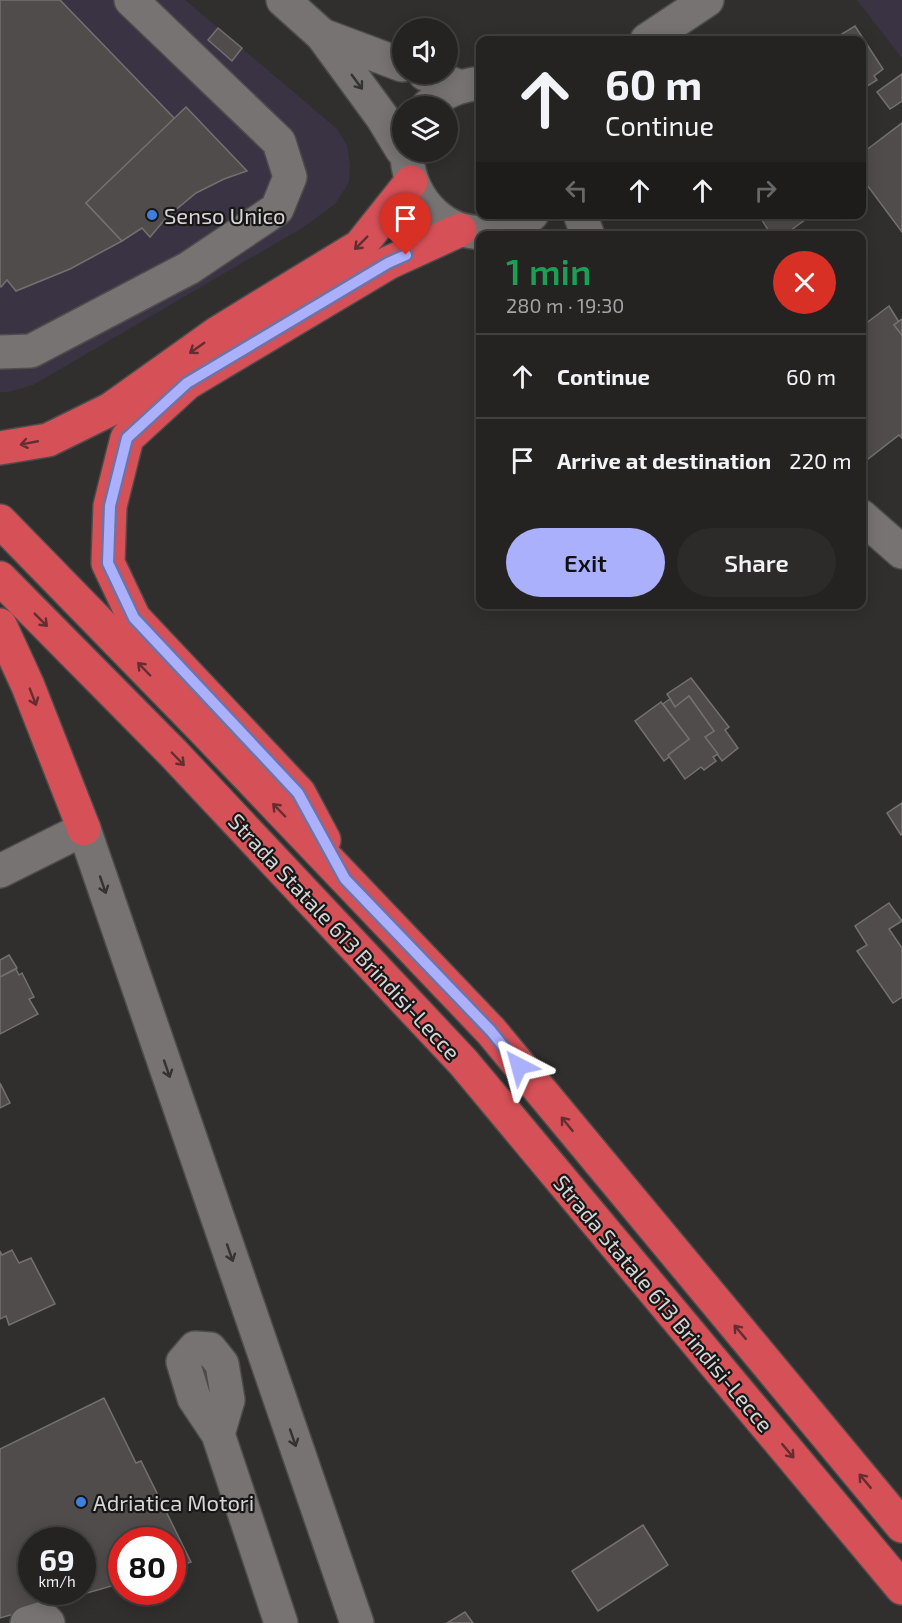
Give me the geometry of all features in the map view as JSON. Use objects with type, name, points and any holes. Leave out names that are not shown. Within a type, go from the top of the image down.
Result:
[{"type":"highway","points":[[0,448],[48,440],[111,409],[219,332],[360,246],[404,162]]},
{"type":"highway","points":[[345,879],[298,793],[134,618],[108,563],[110,506],[127,438],[187,383],[388,263],[476,234]]},
{"type":"highway","name":"Strada Statale 613 Brindisi-Lecce","points":[[0,521],[491,1031],[902,1526]]},
{"type":"highway","name":"Strada Statale 613 Brindisi-Lecce","points":[[0,578],[173,753],[463,1062],[902,1588]]},
{"type":"highway","points":[[0,625],[28,686],[84,829]]},
{"type":"street","points":[[0,351],[31,351],[189,268],[277,209],[290,177],[279,142],[130,0]]},
{"type":"street","points":[[283,0],[322,35],[382,117],[392,134]]},
{"type":"street","points":[[653,36],[707,0]]},
{"type":"street","points":[[322,35],[392,61]]},
{"type":"street","points":[[440,96],[469,84]]},
{"type":"street","points":[[407,162],[422,202],[439,219],[476,232]]},
{"type":"street","points":[[492,231],[507,229],[523,219]]},
{"type":"street","points":[[866,520],[902,552]]},
{"type":"street","points":[[0,871],[84,829],[357,1623]]},
{"type":"street","points":[[218,1434],[275,1621]]},
{"type":"street","points":[[27,1623],[43,1618],[48,1623]]},
{"type":"shaded area","points":[[0,0],[185,0],[337,129],[347,145],[350,165],[349,182],[335,204],[302,228],[33,385],[0,392]]},
{"type":"shaded area","points":[[857,0],[902,0],[902,58]]},
{"type":"building","points":[[0,0],[60,0],[175,119],[86,203],[122,241],[70,269],[16,291],[7,280],[0,286]]},
{"type":"building","points":[[855,26],[862,36],[839,36]]},
{"type":"building","points":[[218,28],[242,48],[232,61],[208,40]]},
{"type":"building","points":[[866,43],[883,69],[874,76],[877,80],[866,87]]},
{"type":"building","points":[[902,74],[902,101],[890,109],[877,92]]},
{"type":"building","points":[[186,107],[247,171],[196,193],[166,218],[150,237],[142,228],[122,241],[86,203]]},
{"type":"building","points":[[902,123],[902,232],[866,184],[866,150]]},
{"type":"building","points":[[761,219],[806,219],[790,231],[769,231]]},
{"type":"building","points":[[889,306],[899,322],[894,325],[902,335],[902,438],[899,435],[868,459],[866,458],[866,323]]},
{"type":"building","points":[[902,319],[902,335],[894,325]]},
{"type":"building","points":[[691,678],[729,727],[725,730],[738,748],[722,761],[705,737],[714,731],[689,696],[675,707],[667,694]]},
{"type":"building","points":[[689,696],[714,731],[705,737],[718,754],[713,757],[716,761],[704,770],[701,767],[685,779],[668,755],[689,739],[663,704],[670,699],[675,707]]},
{"type":"building","points":[[661,702],[689,739],[668,755],[669,757],[664,761],[635,721]]},
{"type":"building","points":[[902,803],[902,834],[901,835],[887,813]]},
{"type":"building","points":[[889,903],[902,921],[889,929],[902,948],[902,997],[893,1003],[857,951],[867,945],[855,926]]},
{"type":"building","points":[[9,955],[17,968],[0,977],[0,960]]},
{"type":"building","points":[[16,969],[19,975],[22,973],[34,997],[29,999],[38,1014],[0,1034],[0,977]]},
{"type":"building","points":[[0,1083],[10,1103],[0,1108]]},
{"type":"building","points":[[12,1250],[19,1263],[31,1258],[55,1304],[9,1325],[6,1316],[0,1319],[0,1251],[2,1255]]},
{"type":"building","name":"Adriatica Motori","points":[[104,1398],[136,1463],[141,1461],[174,1527],[108,1527],[108,1587],[96,1590],[96,1527],[18,1527],[18,1605],[45,1605],[0,1618],[0,1449]]},
{"type":"building","points":[[643,1525],[668,1565],[598,1611],[572,1571]]},
{"type":"building","name":"Adriatica Motori","points":[[186,1552],[191,1562],[186,1564]]},
{"type":"building","points":[[465,1612],[473,1623],[447,1623]]},
{"type":"place","name":"Senso Unico","points":[[152,215]]},
{"type":"place","name":"Adriatica Motori","points":[[81,1502]]},
{"type":"route","points":[[406,255],[388,263],[187,383],[127,438],[110,506],[108,563],[134,618],[298,793],[345,879],[491,1031],[519,1066]]}]
